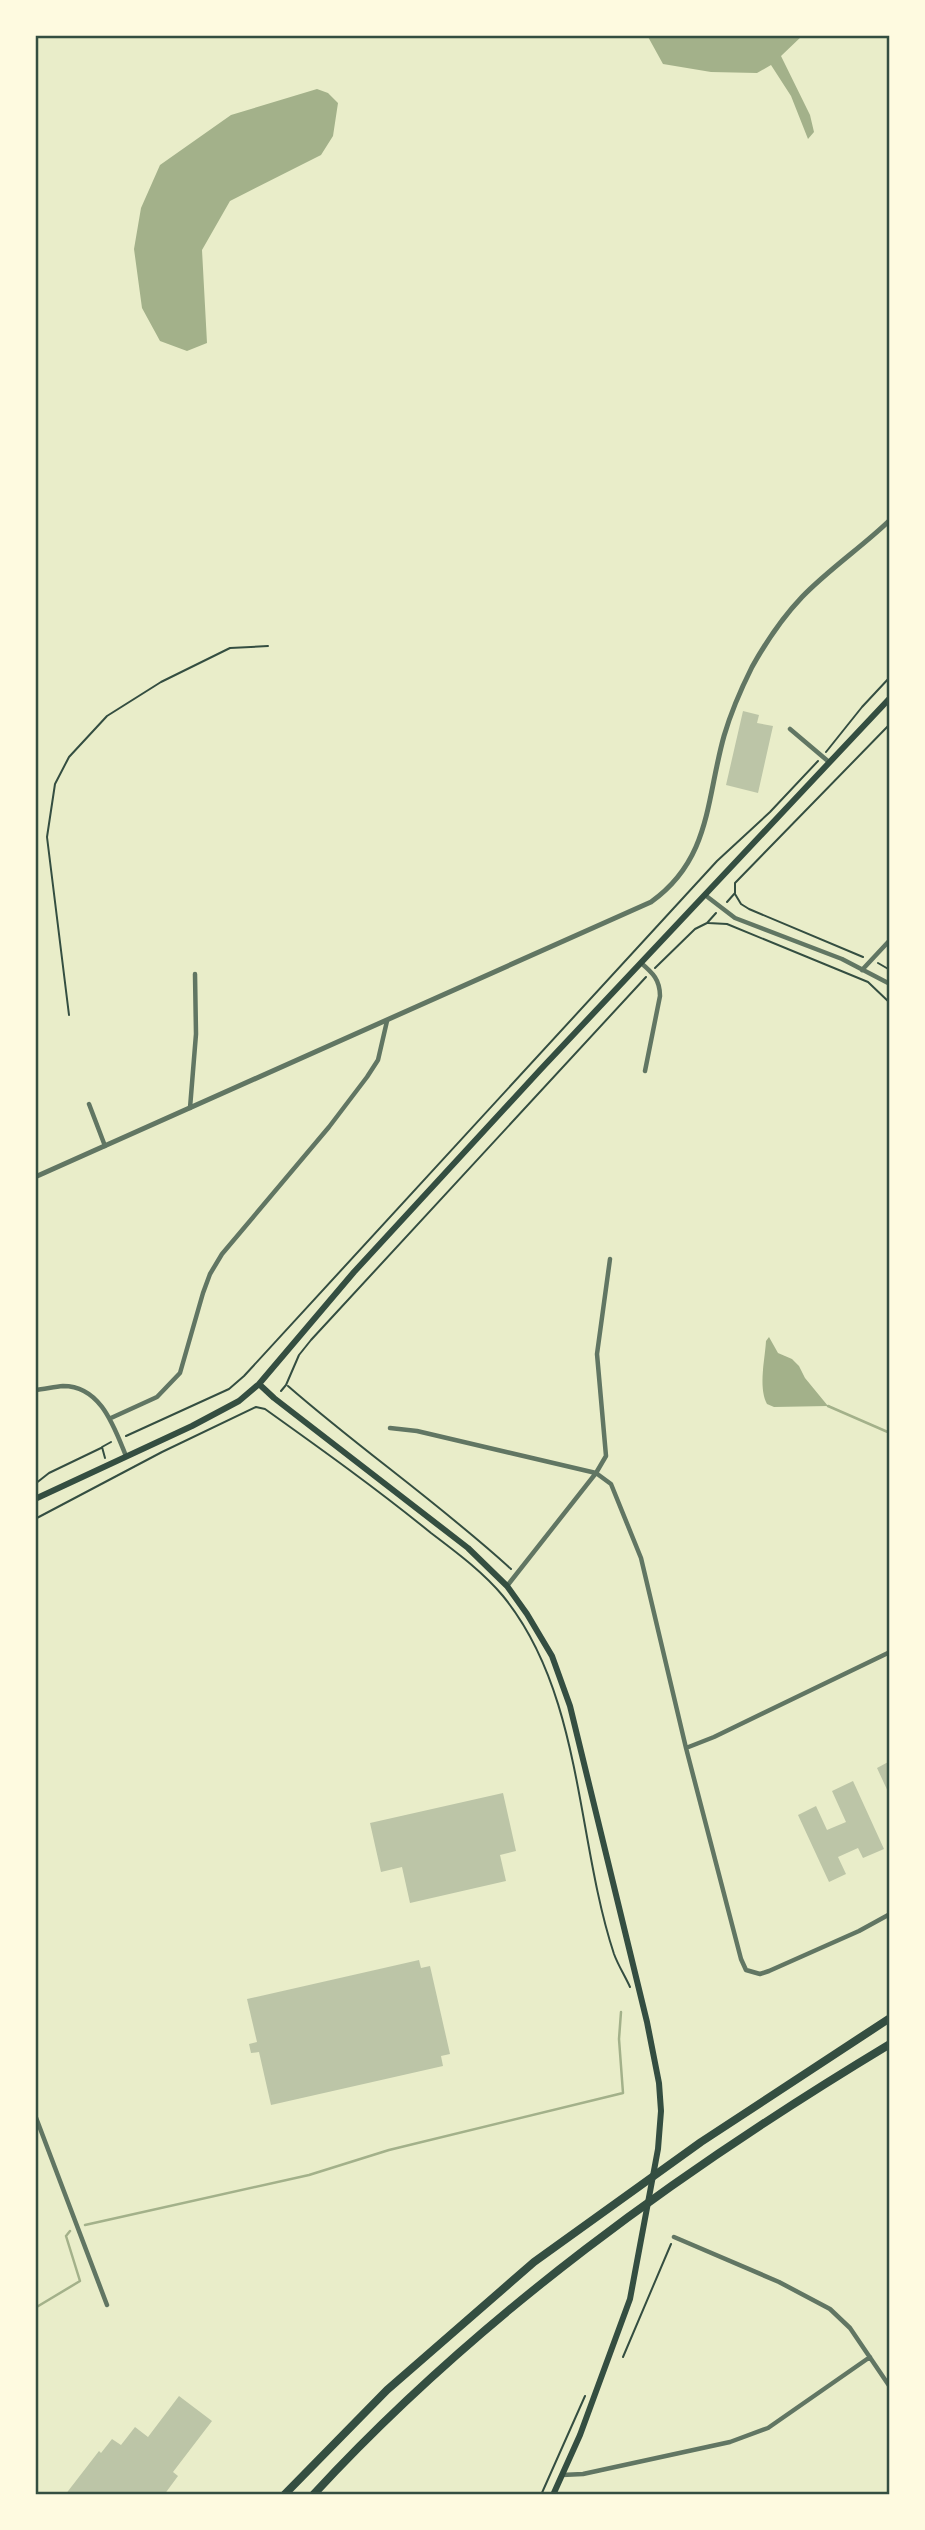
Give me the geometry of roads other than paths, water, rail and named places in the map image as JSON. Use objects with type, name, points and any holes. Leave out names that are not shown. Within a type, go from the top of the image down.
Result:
[{"type":"highway","points":[[284,2495],[387,2390],[534,2262],[711,2135],[890,2018]]},
{"type":"highway","points":[[313,2495],[412,2395],[548,2279],[712,2158],[792,2103],[890,2044]]},
{"type":"main road","points":[[35,1499],[239,1401],[259,1384],[354,1272],[890,698]]},
{"type":"main road","points":[[259,1384],[468,1548],[507,1586],[552,1656],[569,1706],[652,2045],[661,2112],[658,2149],[630,2299],[584,2424],[553,2495]]},
{"type":"street","points":[[35,1177],[651,902],[666,891],[687,868],[692,856],[704,824],[732,710],[751,669],[770,638],[803,596],[890,520]]},
{"type":"street","points":[[790,729],[829,763]]},
{"type":"street","points":[[705,895],[735,918],[842,960],[890,985]]},
{"type":"street","points":[[862,970],[890,940]]},
{"type":"street","points":[[641,963],[660,986],[645,1071]]},
{"type":"street","points":[[190,1108],[196,1034],[195,974]]},
{"type":"street","points":[[111,1418],[157,1396],[180,1373],[210,1274],[222,1254],[329,1127],[367,1077],[378,1060],[387,1021]]},
{"type":"street","points":[[89,1104],[105,1147]]},
{"type":"street","points":[[507,1586],[596,1473],[606,1456],[597,1354],[610,1259]]},
{"type":"street","points":[[35,1390],[65,1386],[90,1395],[111,1418],[126,1456]]},
{"type":"street","points":[[390,1428],[418,1431],[596,1473],[611,1484],[641,1558],[686,1748],[746,1970],[760,1974],[769,1971],[859,1931],[890,1913]]},
{"type":"street","points":[[686,1748],[890,1652]]},
{"type":"street","points":[[35,2115],[107,2305]]},
{"type":"street","points":[[674,2237],[779,2282],[830,2309],[843,2320],[890,2386]]},
{"type":"street","points":[[562,2475],[583,2474],[751,2435],[768,2428],[870,2357]]},
{"type":"waterway","points":[[828,1406],[890,1433]]},
{"type":"waterway","points":[[85,2225],[309,2175],[389,2150],[623,2093],[619,2039],[621,2012]]},
{"type":"waterway","points":[[35,2308],[80,2281],[66,2236],[70,2231]]}]
